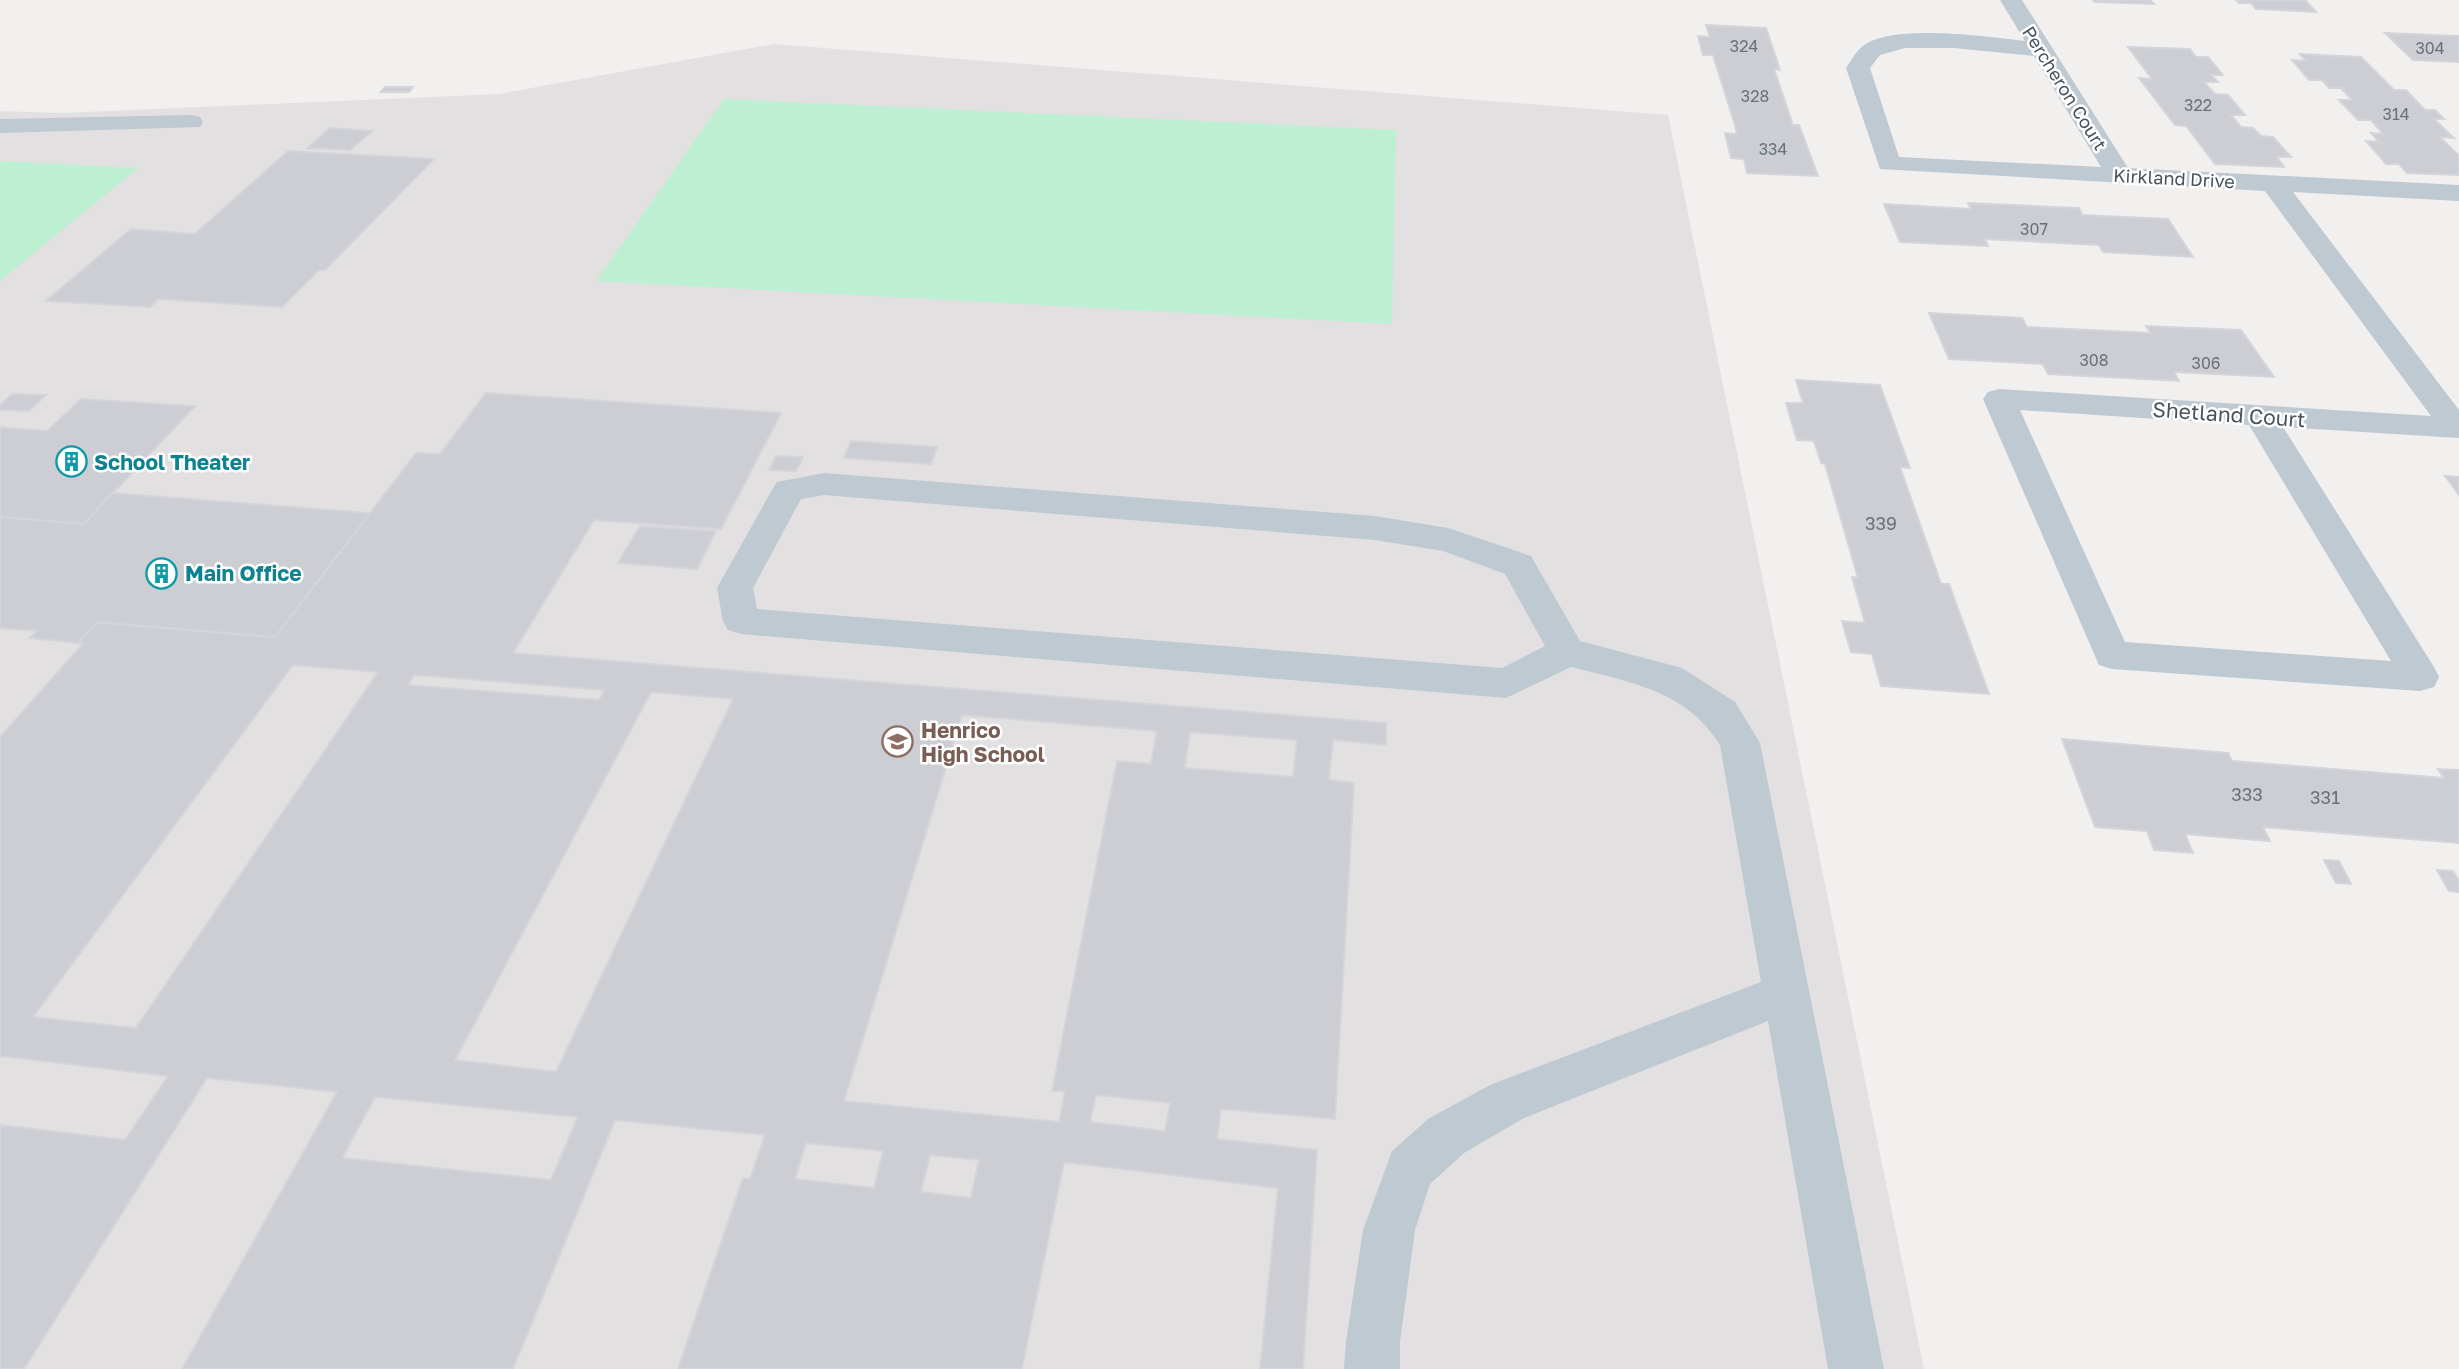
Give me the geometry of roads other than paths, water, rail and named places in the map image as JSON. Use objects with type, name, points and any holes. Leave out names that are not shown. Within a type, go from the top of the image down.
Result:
[{"type":"street","name":"Percheron Court","points":[[2011,0],[2119,176]]},
{"type":"street","name":"Kirkland Drive","points":[[2042,50],[1930,41],[1894,43],[1872,50],[1858,68],[1889,164],[2446,192]]},
{"type":"street","points":[[0,126],[191,122]]},
{"type":"street","points":[[2272,183],[2458,428]]},
{"type":"street","points":[[2446,192],[2459,219]]},
{"type":"street","name":"Shetland Court","points":[[2260,416],[2420,677],[2112,655],[1999,399],[2458,428]]},
{"type":"street","points":[[1567,652],[1518,565],[1448,540],[1375,528],[851,486],[824,484],[789,490],[735,588],[741,621],[1479,681],[1506,683],[1567,652],[1668,678],[1721,713],[1740,743],[1856,1369]]},
{"type":"street","points":[[1372,1369],[1373,1342],[1389,1230],[1410,1169],[1446,1136],[1519,1096],[1787,993]]},
{"type":"place","name":"School Theater","points":[[71,462]]},
{"type":"place","name":"Main Office","points":[[162,573]]},
{"type":"place","name":"Henrico High School","points":[[898,742]]}]
